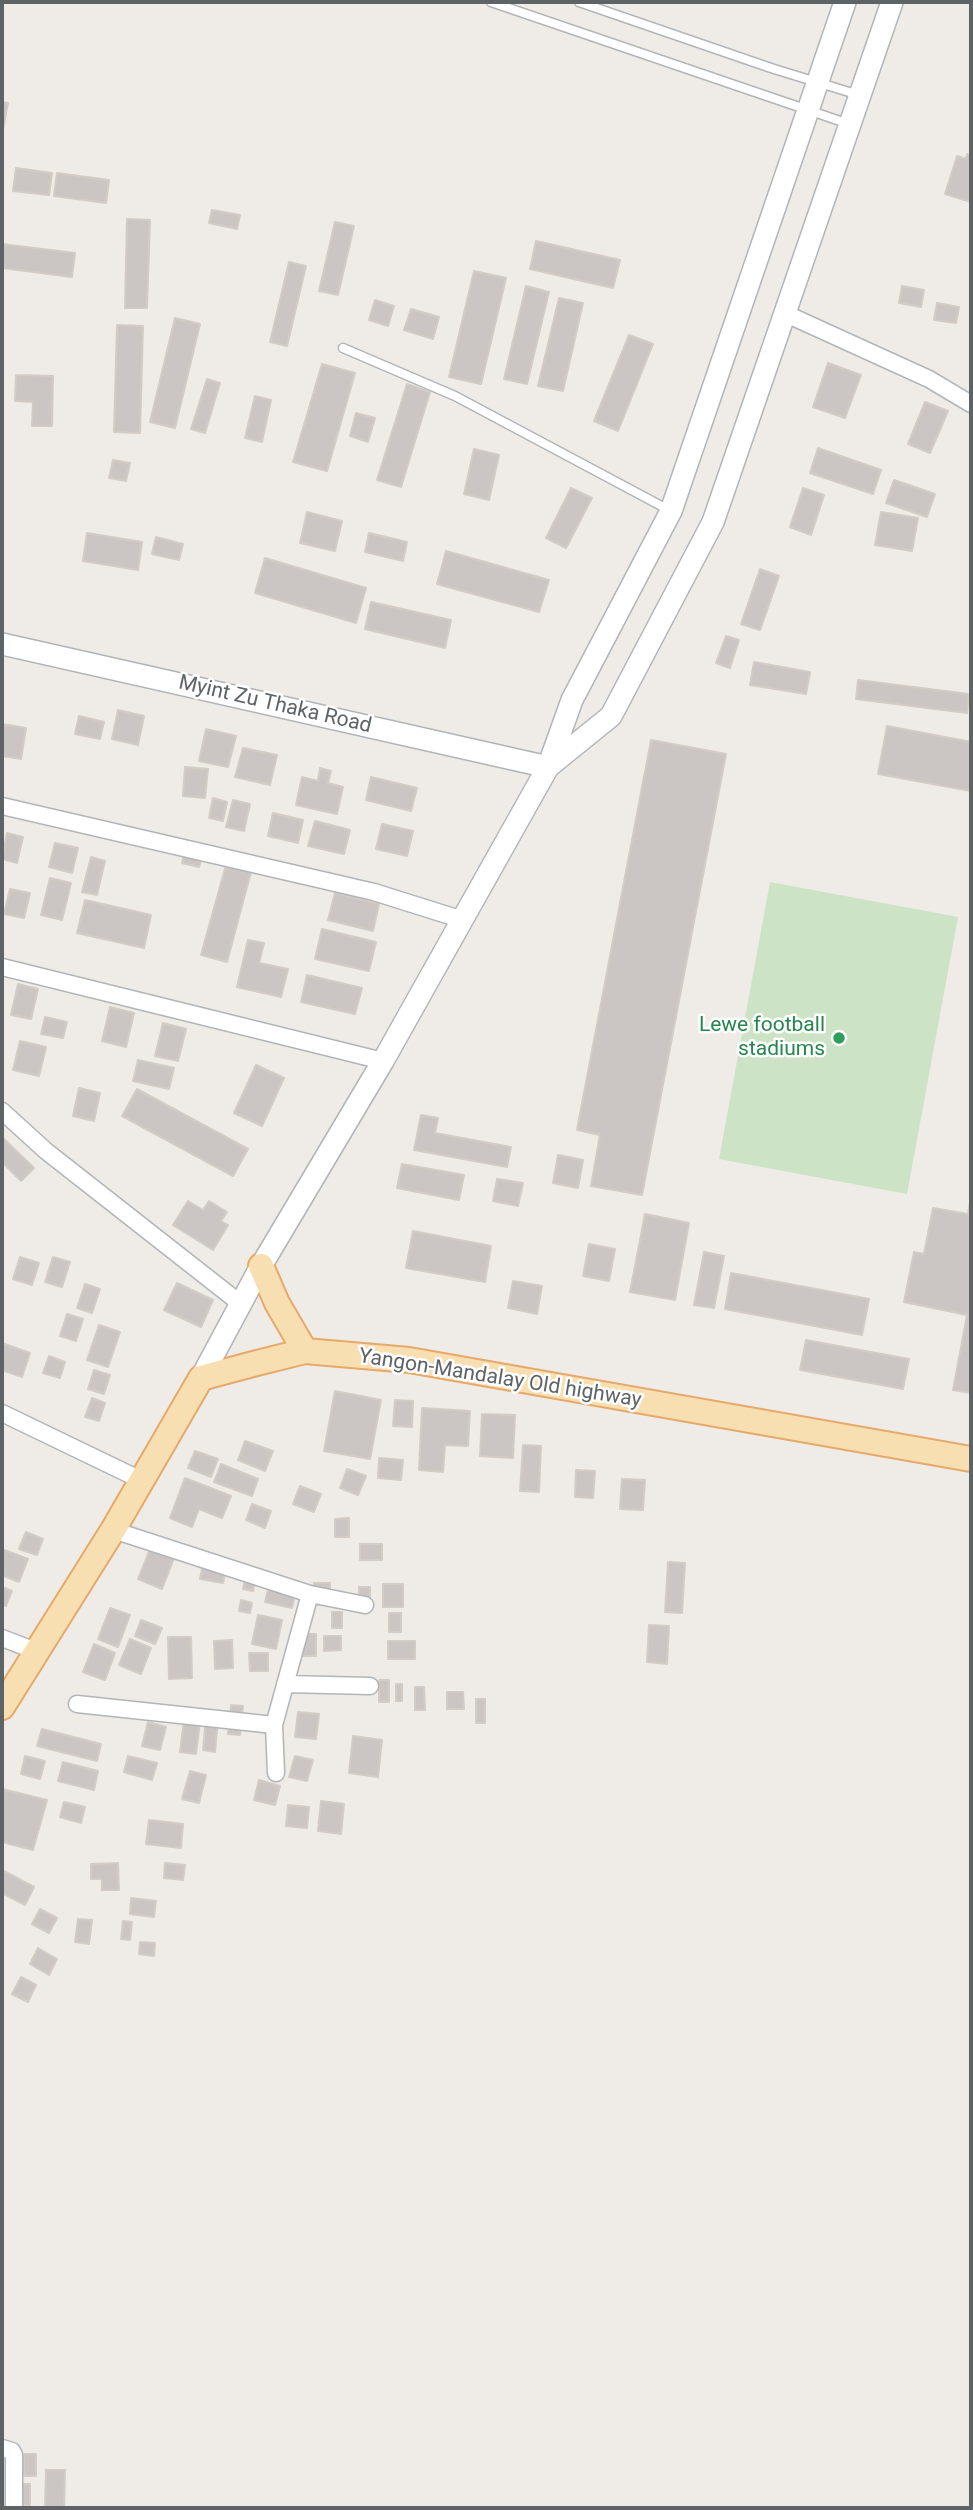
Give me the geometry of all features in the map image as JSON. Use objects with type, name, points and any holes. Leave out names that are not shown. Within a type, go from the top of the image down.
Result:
[{"type":"main road","points":[[261,1266],[277,1303],[304,1352]]},
{"type":"main road","name":"Yangon-Mandalay Old highway","points":[[201,1378],[304,1352],[409,1360],[971,1459]]},
{"type":"main road","points":[[2,1707],[143,1481],[201,1378]]},
{"type":"street","points":[[201,1378],[261,1266],[383,1061],[548,767],[572,700],[671,511],[845,2]]},
{"type":"street","points":[[548,767],[611,716],[713,522],[892,2]]},
{"type":"street","points":[[784,313],[929,379],[971,404]]},
{"type":"street","name":"Myint Zu Thaka Road","points":[[2,644],[548,767]]},
{"type":"street","points":[[2,806],[374,892],[463,920]]},
{"type":"street","points":[[2,967],[383,1061]]},
{"type":"street","points":[[2,1111],[46,1151],[241,1304]]},
{"type":"street","points":[[2,1413],[143,1481]]},
{"type":"street","points":[[113,1530],[310,1594],[365,1605]]},
{"type":"street","points":[[276,1773],[274,1725],[310,1594]]},
{"type":"street","points":[[2,1638],[36,1651]]},
{"type":"street","points":[[285,1684],[370,1686]]},
{"type":"street","points":[[78,1704],[274,1725]]},
{"type":"street","points":[[2,2448],[7,2448],[14,2455],[14,2508]]},
{"type":"lane","points":[[491,2],[850,124]]},
{"type":"lane","points":[[579,2],[860,96]]},
{"type":"lane","points":[[342,348],[455,396],[671,511]]},
{"type":"green space","name":"Lewe football stadiums","points":[[770,882],[958,917],[907,1194],[719,1159]]},
{"type":"building","points":[[2,102],[8,103],[2,135]]},
{"type":"building","points":[[967,154],[971,156],[971,202],[945,194],[957,156],[966,159]]},
{"type":"building","points":[[16,168],[52,173],[49,195],[13,191]]},
{"type":"building","points":[[57,173],[109,180],[106,203],[54,196]]},
{"type":"building","points":[[212,210],[240,215],[237,229],[209,223]]},
{"type":"building","points":[[127,219],[150,220],[147,308],[125,308]]},
{"type":"building","points":[[335,222],[354,226],[338,295],[319,291]]},
{"type":"building","points":[[536,241],[620,260],[613,288],[530,269]]},
{"type":"building","points":[[2,244],[75,253],[72,277],[2,268]]},
{"type":"building","points":[[289,262],[306,266],[287,346],[270,342]]},
{"type":"building","points":[[474,271],[506,278],[481,384],[449,377]]},
{"type":"building","points":[[526,286],[549,292],[527,384],[504,379]]},
{"type":"building","points":[[902,286],[924,290],[921,307],[899,303]]},
{"type":"building","points":[[559,298],[583,303],[563,391],[538,386]]},
{"type":"building","points":[[375,300],[394,306],[388,326],[369,320]]},
{"type":"building","points":[[937,303],[959,307],[956,323],[934,320]]},
{"type":"building","points":[[411,309],[439,317],[433,339],[404,330]]},
{"type":"building","points":[[175,318],[200,324],[175,428],[150,422]]},
{"type":"building","points":[[117,325],[143,326],[140,433],[114,432]]},
{"type":"building","points":[[629,335],[653,344],[618,431],[594,421]]},
{"type":"building","points":[[828,363],[861,375],[845,418],[813,407]]},
{"type":"building","points":[[322,364],[355,373],[327,471],[293,462]]},
{"type":"building","points":[[16,375],[53,376],[52,426],[32,426],[33,402],[15,401]]},
{"type":"building","points":[[207,379],[220,383],[205,433],[191,429]]},
{"type":"building","points":[[407,384],[430,392],[401,487],[377,480]]},
{"type":"building","points":[[255,396],[271,400],[262,442],[245,438]]},
{"type":"building","points":[[925,402],[948,411],[930,453],[908,444]]},
{"type":"building","points":[[356,413],[375,418],[368,442],[350,436]]},
{"type":"building","points":[[818,448],[881,470],[873,494],[810,473]]},
{"type":"building","points":[[474,449],[499,455],[489,500],[464,494]]},
{"type":"building","points":[[113,460],[130,463],[126,481],[109,478]]},
{"type":"building","points":[[894,480],[935,494],[927,517],[886,503]]},
{"type":"building","points":[[571,488],[592,498],[566,548],[546,538]]},
{"type":"building","points":[[803,488],[824,495],[811,535],[790,527]]},
{"type":"building","points":[[307,512],[342,521],[335,551],[300,543]]},
{"type":"building","points":[[881,512],[918,518],[912,551],[875,545]]},
{"type":"building","points":[[87,533],[142,542],[138,570],[83,561]]},
{"type":"building","points":[[369,533],[407,542],[403,561],[365,552]]},
{"type":"building","points":[[156,537],[183,544],[179,560],[152,554]]},
{"type":"building","points":[[446,551],[549,580],[539,612],[437,584]]},
{"type":"building","points":[[265,558],[366,588],[356,623],[255,593]]},
{"type":"building","points":[[760,569],[779,576],[760,630],[741,624]]},
{"type":"building","points":[[371,602],[451,620],[445,648],[365,629]]},
{"type":"building","points":[[726,636],[739,640],[730,668],[716,663]]},
{"type":"building","points":[[754,662],[810,672],[806,694],[750,685]]},
{"type":"building","points":[[858,680],[969,694],[967,713],[856,699]]},
{"type":"building","points":[[118,710],[144,716],[138,745],[112,739]]},
{"type":"building","points":[[79,716],[104,722],[100,739],[75,734]]},
{"type":"building","points":[[2,724],[26,728],[21,759],[2,756]]},
{"type":"building","points":[[887,726],[971,742],[971,791],[878,774]]},
{"type":"building","points":[[206,729],[236,736],[228,767],[199,761]]},
{"type":"building","points":[[651,740],[726,754],[642,1195],[591,1186],[600,1135],[577,1130]]},
{"type":"building","points":[[243,748],[277,755],[270,785],[235,777]]},
{"type":"building","points":[[185,767],[208,769],[205,798],[183,796]]},
{"type":"building","points":[[320,768],[331,771],[328,783],[343,787],[337,814],[296,805],[302,777],[318,781]]},
{"type":"building","points":[[371,777],[417,788],[411,811],[366,800]]},
{"type":"building","points":[[213,798],[227,802],[223,821],[209,818]]},
{"type":"building","points":[[233,800],[250,804],[244,831],[226,827]]},
{"type":"building","points":[[273,813],[303,820],[298,843],[268,836]]},
{"type":"building","points":[[315,821],[350,830],[344,854],[308,846]]},
{"type":"building","points":[[382,824],[413,831],[407,856],[376,849]]},
{"type":"building","points":[[7,833],[23,837],[17,863],[2,859]]},
{"type":"building","points":[[55,843],[78,848],[72,873],[49,867]]},
{"type":"building","points":[[185,849],[203,853],[199,867],[182,863]]},
{"type":"building","points":[[91,857],[105,861],[97,895],[82,892]]},
{"type":"building","points":[[226,865],[251,872],[227,962],[201,955]]},
{"type":"building","points":[[50,878],[71,883],[62,920],[41,915]]},
{"type":"building","points":[[10,889],[30,893],[24,918],[4,914]]},
{"type":"building","points":[[335,893],[379,904],[373,931],[328,920]]},
{"type":"building","points":[[85,900],[151,915],[144,948],[77,933]]},
{"type":"building","points":[[322,929],[376,942],[369,971],[315,959]]},
{"type":"building","points":[[248,940],[264,943],[259,963],[288,969],[281,997],[237,987]]},
{"type":"building","points":[[307,975],[362,988],[355,1014],[301,1002]]},
{"type":"building","points":[[18,984],[38,989],[31,1019],[11,1015]]},
{"type":"building","points":[[110,1007],[134,1013],[126,1047],[102,1041]]},
{"type":"building","points":[[45,1017],[67,1022],[63,1038],[41,1034]]},
{"type":"building","points":[[163,1023],[186,1029],[178,1061],[155,1056]]},
{"type":"building","points":[[20,1041],[46,1047],[39,1076],[13,1070]]},
{"type":"building","points":[[138,1060],[174,1068],[169,1089],[133,1081]]},
{"type":"building","points":[[256,1065],[284,1078],[262,1126],[234,1113]]},
{"type":"building","points":[[79,1088],[100,1093],[94,1121],[73,1116]]},
{"type":"building","points":[[137,1089],[248,1149],[233,1176],[122,1116]]},
{"type":"building","points":[[421,1115],[438,1118],[435,1133],[511,1147],[507,1167],[414,1150]]},
{"type":"building","points":[[2,1137],[34,1168],[21,1181],[2,1162]]},
{"type":"building","points":[[558,1155],[583,1160],[578,1188],[553,1183]]},
{"type":"building","points":[[402,1164],[464,1175],[459,1200],[397,1188]]},
{"type":"building","points":[[497,1179],[523,1183],[518,1206],[493,1201]]},
{"type":"building","points":[[971,1197],[971,1393],[953,1390],[967,1315],[904,1302],[914,1252],[924,1254],[933,1208],[968,1214]]},
{"type":"building","points":[[188,1201],[203,1210],[209,1201],[227,1212],[221,1221],[228,1225],[213,1250],[173,1225]]},
{"type":"building","points":[[645,1214],[689,1223],[675,1300],[630,1292]]},
{"type":"building","points":[[413,1231],[491,1246],[485,1282],[406,1268]]},
{"type":"building","points":[[589,1244],[615,1249],[609,1281],[583,1276]]},
{"type":"building","points":[[704,1252],[724,1256],[714,1308],[694,1305]]},
{"type":"building","points":[[20,1257],[39,1263],[32,1285],[13,1279]]},
{"type":"building","points":[[53,1257],[70,1262],[62,1287],[45,1282]]},
{"type":"building","points":[[731,1273],[869,1299],[862,1335],[725,1309]]},
{"type":"building","points":[[513,1281],[542,1286],[537,1314],[508,1308]]},
{"type":"building","points":[[177,1283],[213,1300],[201,1327],[164,1310]]},
{"type":"building","points":[[85,1284],[100,1289],[92,1313],[77,1308]]},
{"type":"building","points":[[67,1314],[83,1319],[76,1341],[60,1336]]},
{"type":"building","points":[[99,1325],[120,1332],[108,1367],[87,1360]]},
{"type":"building","points":[[806,1340],[909,1359],[903,1389],[800,1370]]},
{"type":"building","points":[[2,1343],[30,1353],[22,1377],[2,1370]]},
{"type":"building","points":[[49,1356],[65,1362],[60,1378],[43,1373]]},
{"type":"building","points":[[94,1370],[110,1375],[104,1394],[88,1389]]},
{"type":"building","points":[[335,1391],[381,1400],[370,1459],[324,1451]]},
{"type":"building","points":[[92,1398],[105,1403],[99,1421],[85,1417]]},
{"type":"building","points":[[395,1400],[413,1401],[412,1427],[393,1426]]},
{"type":"building","points":[[422,1408],[470,1411],[468,1446],[445,1445],[443,1472],[419,1470]]},
{"type":"building","points":[[482,1414],[515,1415],[513,1458],[480,1456]]},
{"type":"building","points":[[245,1441],[273,1451],[265,1471],[238,1460]]},
{"type":"building","points":[[523,1445],[541,1446],[539,1492],[520,1491]]},
{"type":"building","points":[[195,1451],[218,1459],[211,1477],[188,1468]]},
{"type":"building","points":[[379,1458],[403,1460],[401,1480],[378,1478]]},
{"type":"building","points":[[221,1464],[258,1479],[252,1496],[214,1482]]},
{"type":"building","points":[[347,1469],[366,1476],[358,1495],[340,1488]]},
{"type":"building","points":[[576,1470],[595,1471],[593,1498],[575,1497]]},
{"type":"building","points":[[185,1478],[231,1496],[222,1518],[199,1509],[192,1527],[170,1518]]},
{"type":"building","points":[[622,1479],[645,1480],[643,1510],[620,1509]]},
{"type":"building","points":[[300,1486],[321,1494],[314,1512],[293,1504]]},
{"type":"building","points":[[252,1504],[271,1511],[265,1528],[246,1520]]},
{"type":"building","points":[[349,1518],[349,1537],[335,1537],[335,1519]]},
{"type":"building","points":[[26,1532],[43,1539],[37,1555],[19,1549]]},
{"type":"building","points":[[154,1539],[178,1548],[162,1589],[138,1579]]},
{"type":"building","points":[[360,1544],[382,1544],[382,1560],[360,1560]]},
{"type":"building","points":[[2,1549],[28,1559],[19,1582],[2,1575]]},
{"type":"building","points":[[668,1562],[685,1563],[682,1613],[665,1612]]},
{"type":"building","points":[[203,1564],[226,1569],[223,1583],[200,1579]]},
{"type":"building","points":[[246,1573],[256,1575],[253,1591],[243,1589]]},
{"type":"building","points":[[270,1581],[297,1586],[292,1608],[265,1602]]},
{"type":"building","points":[[314,1583],[330,1583],[330,1604],[314,1605]]},
{"type":"building","points":[[383,1584],[403,1584],[403,1607],[383,1607]]},
{"type":"building","points":[[2,1587],[12,1591],[6,1606],[2,1605]]},
{"type":"building","points":[[359,1587],[370,1587],[370,1604],[359,1604]]},
{"type":"building","points":[[241,1600],[252,1603],[250,1613],[239,1611]]},
{"type":"building","points":[[110,1608],[130,1615],[118,1647],[98,1639]]},
{"type":"building","points":[[332,1612],[342,1612],[342,1628],[332,1628]]},
{"type":"building","points":[[389,1613],[401,1613],[401,1632],[389,1632]]},
{"type":"building","points":[[258,1615],[282,1620],[276,1649],[252,1644]]},
{"type":"building","points":[[141,1620],[162,1628],[155,1644],[135,1636]]},
{"type":"building","points":[[649,1625],[669,1626],[667,1664],[647,1662]]},
{"type":"building","points":[[296,1634],[316,1634],[316,1656],[297,1656]]},
{"type":"building","points":[[324,1636],[341,1636],[341,1650],[324,1651]]},
{"type":"building","points":[[168,1637],[191,1637],[192,1678],[169,1679]]},
{"type":"building","points":[[130,1639],[151,1648],[141,1674],[119,1665]]},
{"type":"building","points":[[232,1640],[233,1668],[215,1669],[214,1641]]},
{"type":"building","points":[[388,1641],[415,1641],[415,1659],[388,1659]]},
{"type":"building","points":[[94,1644],[115,1653],[105,1680],[83,1672]]},
{"type":"building","points":[[249,1653],[268,1653],[268,1671],[250,1671]]},
{"type":"building","points":[[379,1680],[389,1680],[389,1702],[379,1702]]},
{"type":"building","points":[[396,1684],[402,1684],[402,1701],[396,1701]]},
{"type":"building","points":[[415,1687],[424,1687],[425,1710],[415,1710]]},
{"type":"building","points":[[447,1692],[463,1692],[464,1709],[447,1709]]},
{"type":"building","points":[[476,1699],[485,1699],[485,1723],[476,1723]]},
{"type":"building","points":[[231,1705],[243,1706],[240,1735],[228,1734]]},
{"type":"building","points":[[298,1712],[319,1714],[316,1739],[295,1737]]},
{"type":"building","points":[[206,1718],[218,1719],[215,1752],[203,1750]]},
{"type":"building","points":[[184,1720],[200,1722],[196,1754],[180,1752]]},
{"type":"building","points":[[148,1722],[166,1727],[160,1750],[142,1746]]},
{"type":"building","points":[[42,1729],[101,1744],[97,1761],[37,1746]]},
{"type":"building","points":[[353,1736],[382,1740],[378,1777],[349,1773]]},
{"type":"building","points":[[25,1756],[45,1761],[40,1779],[21,1774]]},
{"type":"building","points":[[128,1756],[157,1763],[152,1780],[124,1772]]},
{"type":"building","points":[[295,1756],[313,1760],[307,1781],[289,1777]]},
{"type":"building","points":[[63,1762],[98,1771],[94,1790],[58,1781]]},
{"type":"building","points":[[190,1771],[206,1775],[199,1803],[182,1799]]},
{"type":"building","points":[[259,1780],[280,1786],[275,1805],[254,1800]]},
{"type":"building","points":[[2,1789],[47,1800],[33,1850],[2,1842]]},
{"type":"building","points":[[321,1801],[344,1804],[341,1834],[318,1831]]},
{"type":"building","points":[[64,1802],[85,1807],[81,1823],[60,1817]]},
{"type":"building","points":[[288,1805],[309,1807],[307,1828],[286,1826]]},
{"type":"building","points":[[149,1820],[183,1824],[181,1848],[146,1844]]},
{"type":"building","points":[[118,1863],[119,1890],[102,1890],[102,1879],[91,1879],[91,1864]]},
{"type":"building","points":[[165,1863],[185,1865],[183,1880],[164,1878]]},
{"type":"building","points":[[2,1870],[34,1887],[25,1905],[2,1893]]},
{"type":"building","points":[[131,1898],[156,1901],[154,1917],[130,1914]]},
{"type":"building","points":[[40,1909],[57,1918],[49,1933],[32,1924]]},
{"type":"building","points":[[78,1919],[92,1920],[89,1944],[75,1942]]},
{"type":"building","points":[[123,1921],[132,1922],[130,1940],[121,1939]]},
{"type":"building","points":[[140,1942],[155,1943],[154,1956],[139,1954]]},
{"type":"building","points":[[38,1948],[57,1959],[49,1975],[30,1964]]},
{"type":"building","points":[[21,1977],[36,1985],[28,2002],[12,1994]]},
{"type":"building","points":[[24,2454],[36,2454],[36,2476],[24,2476]]},
{"type":"building","points":[[46,2470],[65,2470],[64,2508],[45,2508]]},
{"type":"building","points":[[23,2484],[30,2484],[30,2505],[22,2505]]},
{"type":"place","name":"Lewe football stadiums","points":[[839,1038]]}]
